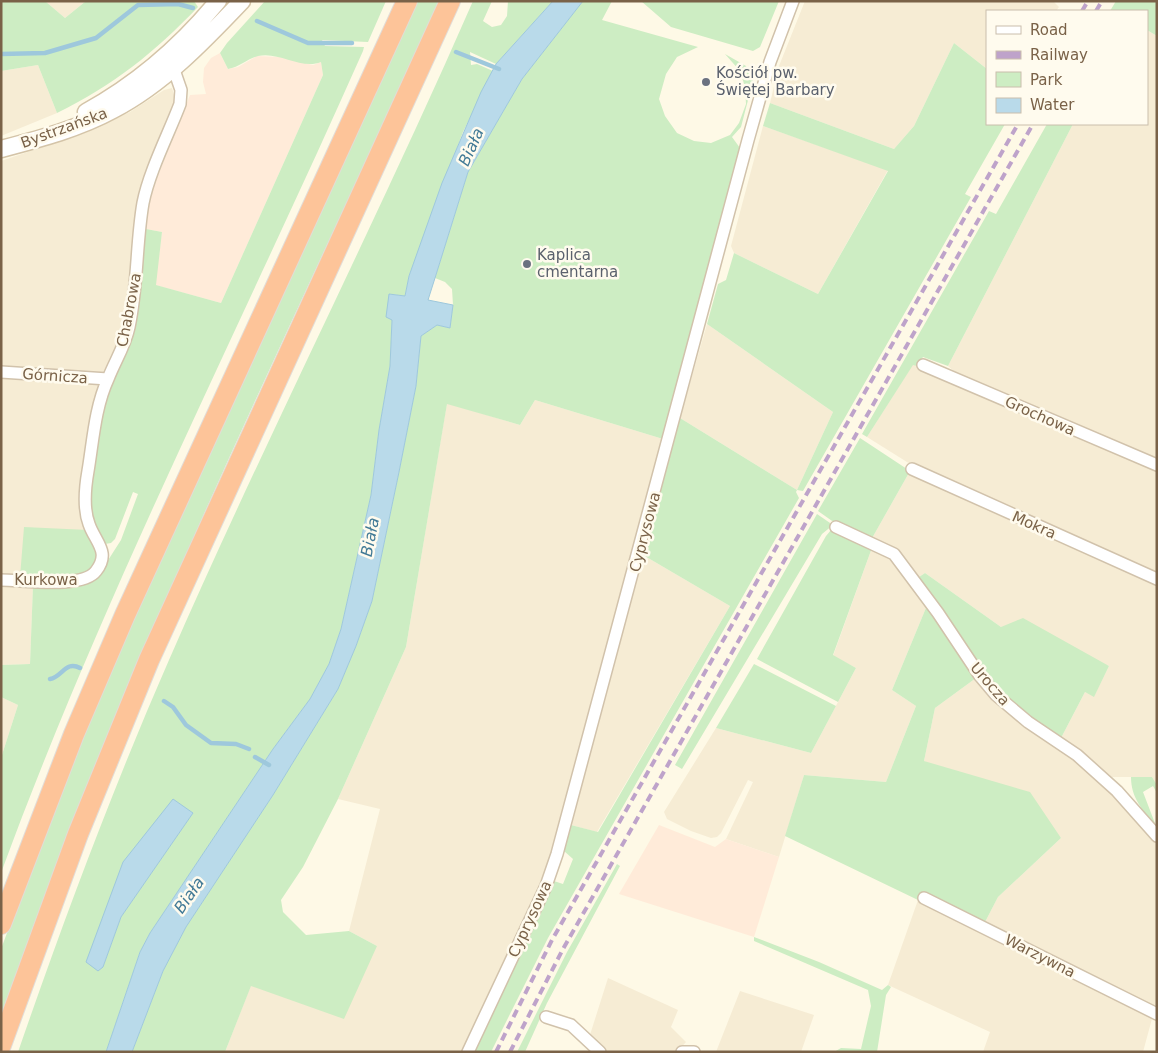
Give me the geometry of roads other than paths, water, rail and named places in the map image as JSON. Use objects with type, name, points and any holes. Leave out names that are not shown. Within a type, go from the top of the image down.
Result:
[{"type":"highway","points":[[1,924],[74,734],[125,615],[407,1]]},
{"type":"highway","points":[[1,1045],[78,834],[149,660],[450,1]]},
{"type":"main road","name":"Bystrzańska","points":[[1,149],[75,118],[126,88],[175,48],[218,1]]},
{"type":"main road","name":"Bystrzańska","points":[[1,149],[70,128],[112,111],[136,96],[173,68],[242,1]]},
{"type":"street","name":"Cyprysowa","points":[[468,1052],[552,871],[603,689],[748,140],[770,62],[793,1]]},
{"type":"street","points":[[173,68],[175,48]]},
{"type":"street","name":"Chabrowa","points":[[104,552],[89,524],[85,498],[96,422],[108,379],[120,357],[129,326],[138,271],[143,202],[180,104],[181,90],[173,68]]},
{"type":"street","name":"Grochowa","points":[[923,365],[1157,466]]},
{"type":"street","name":"Górnicza","points":[[1,372],[108,379]]},
{"type":"street","name":"Mokra","points":[[912,469],[930,479],[1157,579]]},
{"type":"street","name":"Urocza","points":[[836,526],[894,554],[938,613],[980,676],[996,695],[1028,722],[1077,755],[1117,791],[1157,836]]},
{"type":"street","name":"Kurkowa","points":[[1,580],[84,580],[96,572],[104,552]]},
{"type":"street","name":"Warzywna","points":[[924,898],[1157,1014]]},
{"type":"street","points":[[546,1017],[571,1026],[600,1052]]},
{"type":"street","points":[[682,1052],[694,1052]]},
{"type":"water","name":"Biała","points":[[553,1],[583,1],[522,79],[468,172],[428,300],[453,305],[450,328],[437,325],[421,336],[416,386],[372,601],[338,689],[273,795],[186,927],[163,971],[132,1052],[106,1052],[140,952],[150,933],[273,749],[310,699],[329,664],[341,629],[371,495],[379,430],[390,366],[392,320],[386,317],[389,294],[405,296],[409,276],[442,183],[481,92],[496,64]]},
{"type":"water","points":[[173,799],[193,813],[121,917],[103,967],[98,971],[86,962],[123,862]]},
{"type":"waterway","points":[[1,54],[45,53],[96,38],[138,5],[178,4],[193,8]]},
{"type":"waterway","points":[[257,21],[308,43],[352,43]]},
{"type":"waterway","points":[[456,52],[499,69]]},
{"type":"waterway","points":[[50,679],[68,667],[75,666],[80,668]]},
{"type":"waterway","points":[[164,701],[173,707],[186,725],[211,743],[236,744],[249,749]]},
{"type":"waterway","points":[[255,757],[269,765]]},
{"type":"railway","points":[[1083,10],[1088,1]]},
{"type":"railway","points":[[1097,10],[1102,1]]},
{"type":"railway","points":[[496,1052],[552,940],[1017,125]]},
{"type":"railway","points":[[510,1052],[563,949],[1032,125]]},
{"type":"place","name":"Kościół pw. Świętej Barbary","points":[[706,82]]},
{"type":"place","name":"Kaplica cmentarna","points":[[527,264]]}]
